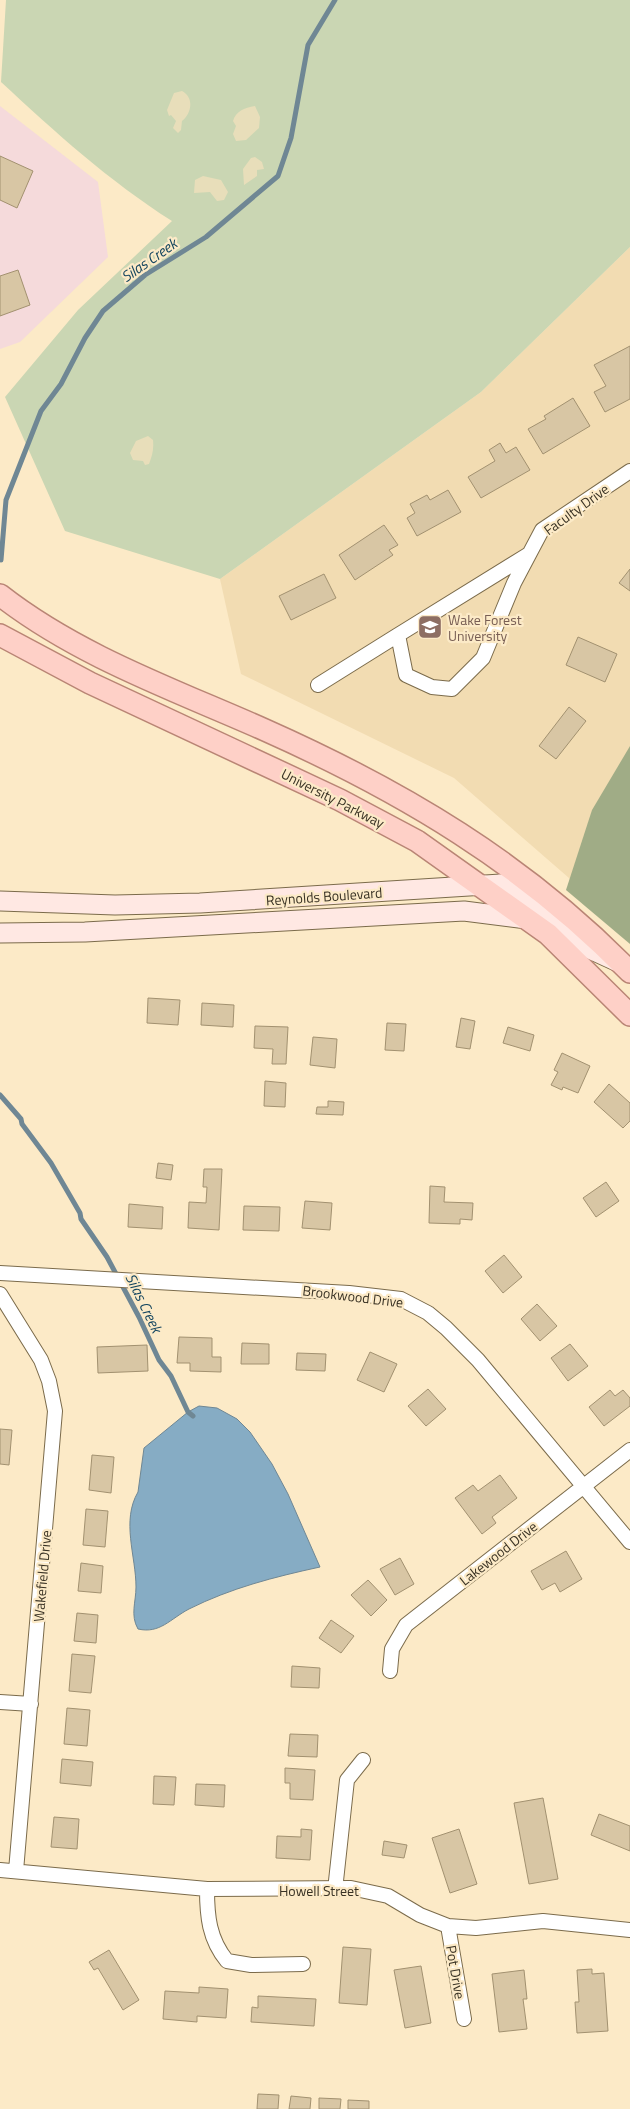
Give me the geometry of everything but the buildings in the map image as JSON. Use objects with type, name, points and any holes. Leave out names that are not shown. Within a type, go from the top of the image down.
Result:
[{"type":"main road","points":[[0,595],[39,622],[99,656],[342,766],[438,819],[540,889],[583,925],[626,968]]},
{"type":"main road","name":"University Parkway","points":[[0,635],[90,683],[340,800],[417,841],[548,934],[630,1015]]},
{"type":"main road","name":"Reynolds Boulevard","points":[[0,901],[115,905],[200,903],[501,884],[515,889],[590,949],[626,968]]},
{"type":"main road","name":"Reynolds Boulevard","points":[[0,933],[85,932],[464,912],[527,919]]},
{"type":"street","name":"Faculty Drive","points":[[529,554],[398,635],[406,675],[432,687],[452,689],[482,658],[529,554],[542,530],[630,471]]},
{"type":"street","points":[[318,685],[398,635]]},
{"type":"street","name":"Brookwood Drive","points":[[0,1273],[274,1288],[401,1299],[428,1313],[465,1347],[630,1542]]},
{"type":"street","name":"Wakefield Drive","points":[[0,1294],[41,1360],[49,1381],[55,1411],[16,1871]]},
{"type":"street","name":"Lakewood Drive","points":[[390,1671],[392,1649],[406,1625],[630,1450]]},
{"type":"street","points":[[0,1702],[31,1704]]},
{"type":"street","points":[[335,1890],[348,1780],[363,1760]]},
{"type":"street","name":"Howell Street","points":[[0,1870],[207,1889],[365,1890],[388,1896],[420,1915],[448,1926],[498,1927],[543,1921],[630,1930]]},
{"type":"street","points":[[207,1889],[207,1920],[217,1947],[227,1961],[251,1965],[303,1964]]},
{"type":"street","name":"Pot Drive","points":[[448,1926],[464,2019]]},
{"type":"shaded area","points":[[0,106],[98,182],[108,257],[20,342],[0,349]]},
{"type":"shaded area","name":"Wake Forest University","points":[[630,247],[630,931],[454,778],[241,674],[220,579],[481,392]]},
{"type":"green space","points":[[6,0],[630,0],[630,247],[481,392],[220,579],[65,531],[5,397],[78,310],[172,221],[104,173],[1,82]]},
{"type":"green space","points":[[630,746],[630,944],[566,890],[592,810]]},
{"type":"sand","points":[[182,91],[189,98],[190,106],[188,114],[182,121],[181,130],[178,133],[173,128],[176,121],[171,115],[169,116],[167,110],[174,93]]},
{"type":"sand","points":[[255,106],[260,117],[259,128],[246,140],[236,141],[233,134],[236,126],[233,121],[234,118],[241,110]]},
{"type":"sand","points":[[255,157],[262,162],[264,169],[257,170],[257,176],[244,185],[243,169],[251,158]]},
{"type":"sand","points":[[203,176],[221,180],[228,192],[224,200],[217,201],[210,192],[194,193],[195,180]]},
{"type":"sand","points":[[148,436],[153,440],[153,450],[149,464],[145,465],[143,461],[133,460],[130,453],[136,441]]},
{"type":"water","points":[[199,1406],[217,1408],[237,1419],[250,1432],[272,1464],[288,1494],[320,1567],[237,1589],[189,1609],[159,1628],[138,1629],[134,1619],[136,1587],[130,1527],[133,1503],[138,1492],[144,1448],[188,1412]]},
{"type":"waterway","name":"Silas Creek","points":[[1,560],[6,500],[41,411],[61,384],[85,338],[103,311],[145,275],[206,237],[278,176],[291,138],[308,45],[335,0]]},
{"type":"waterway","name":"Silas Creek","points":[[0,1095],[21,1119],[22,1124],[51,1163],[80,1213],[81,1219],[107,1257],[139,1317],[159,1360],[171,1376],[188,1412],[193,1416]]},
{"type":"place","name":"Wake Forest University","points":[[430,627]]}]
